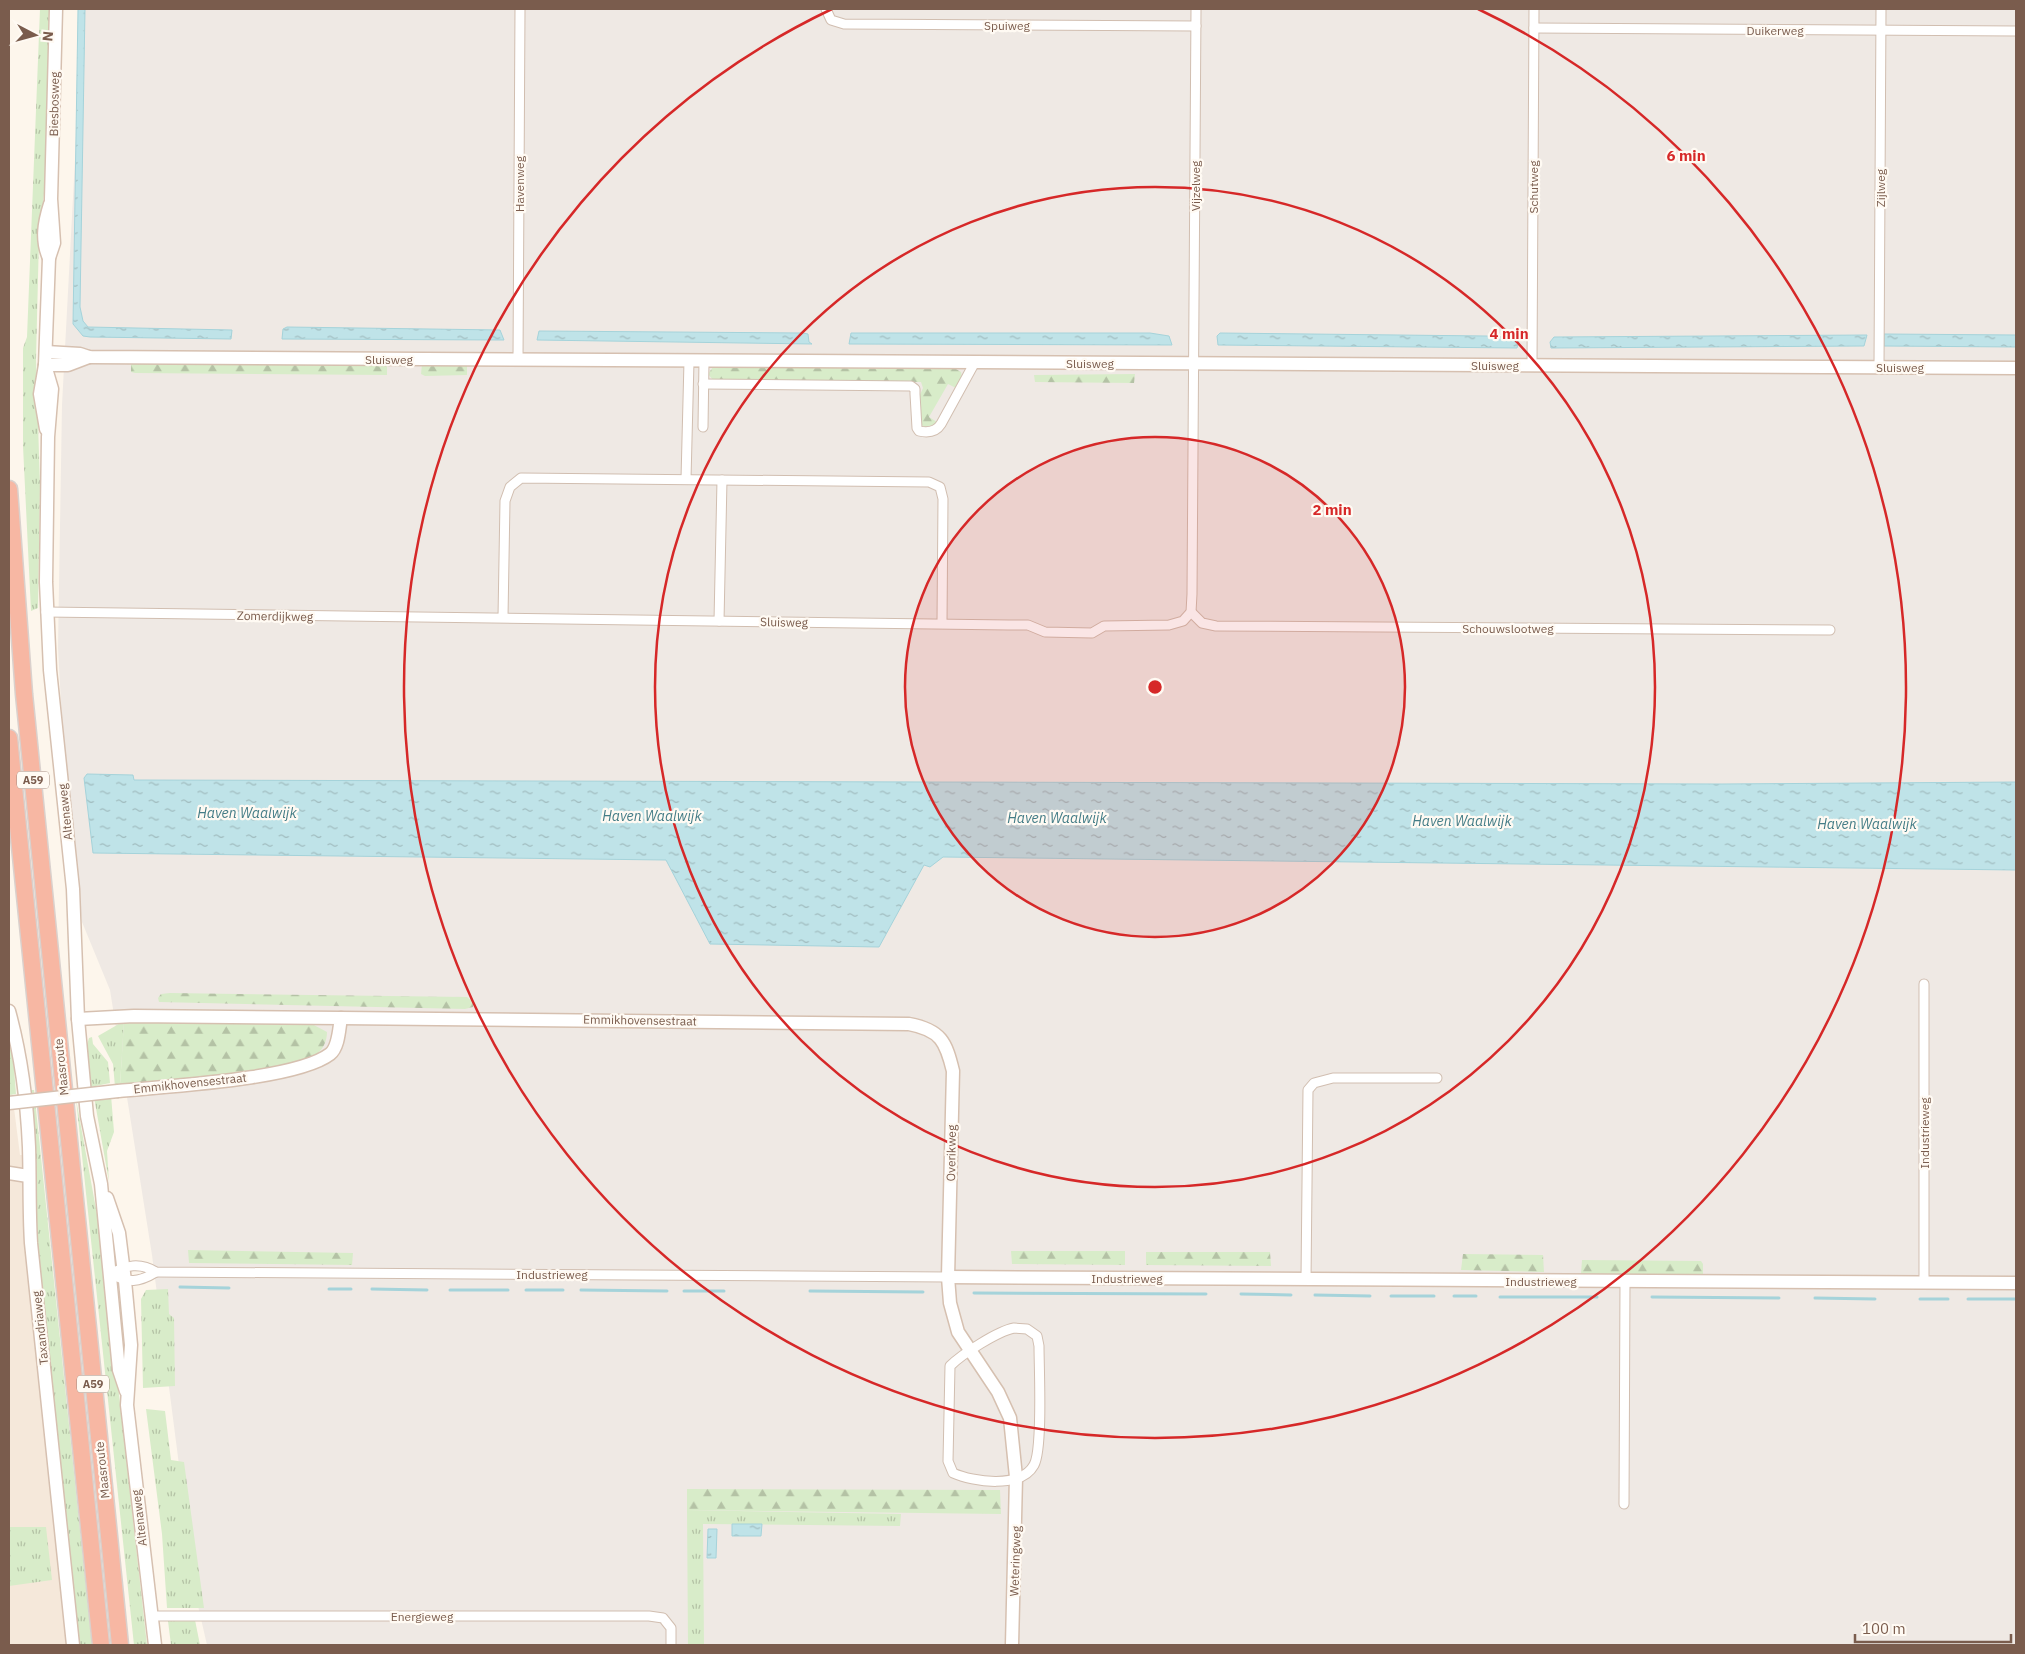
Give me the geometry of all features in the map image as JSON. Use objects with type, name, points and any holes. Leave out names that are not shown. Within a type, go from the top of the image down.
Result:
[{"type":"highway","name":"Maasroute","points":[[9,489],[24,694],[120,1645]]},
{"type":"highway","name":"Maasroute","points":[[9,738],[102,1645]]},
{"type":"street","name":"Biesbosweg","points":[[45,359],[49,258],[54,243],[51,200],[56,9]]},
{"type":"street","name":"Havenweg","points":[[518,360],[520,9]]},
{"type":"street","name":"Spuiweg","points":[[826,9],[830,20],[844,24],[1196,26]]},
{"type":"street","name":"Vijzelweg","points":[[1194,364],[1196,9]]},
{"type":"street","name":"Schutweg","points":[[1532,366],[1534,9]]},
{"type":"street","name":"Zijlweg","points":[[1879,367],[1881,9]]},
{"type":"street","name":"Duikerweg","points":[[1534,28],[2016,31]]},
{"type":"street","name":"Sluisweg","points":[[45,359],[68,364],[89,357],[2016,368]]},
{"type":"street","name":"Altenaweg","points":[[45,359],[52,389],[48,437],[46,612],[50,670],[73,889],[78,1018],[87,1116],[101,1184],[119,1370],[126,1391],[134,1475],[155,1645]]},
{"type":"street","points":[[686,479],[689,361]]},
{"type":"street","points":[[703,427],[704,361]]},
{"type":"street","points":[[703,384],[911,386],[915,389],[916,394],[917,428],[919,431],[930,432],[938,429],[974,362]]},
{"type":"street","points":[[503,617],[505,501],[510,487],[521,478],[929,482],[940,487],[943,499],[942,624],[1028,625],[1044,632],[1092,633],[1104,626],[1169,625],[1183,621],[1191,612],[1194,364]]},
{"type":"street","points":[[719,621],[722,480]]},
{"type":"street","name":"Zomerdijkweg","points":[[46,612],[503,617]]},
{"type":"street","name":"Schouwslootweg","points":[[1191,612],[1202,623],[1216,626],[1830,630]]},
{"type":"street","name":"Sluisweg","points":[[503,617],[942,624]]},
{"type":"street","name":"Industrieweg","points":[[1924,984],[1924,1283]]},
{"type":"street","name":"Taxandriaweg","points":[[9,1011],[11,1027],[21,1062],[28,1123],[28,1176],[32,1252],[73,1645]]},
{"type":"street","name":"Emmikhovensestraat","points":[[78,1018],[134,1016],[909,1024],[923,1027],[936,1034]]},
{"type":"street","name":"Emmikhovensestraat","points":[[9,1103],[248,1077],[294,1068],[316,1061],[331,1053],[337,1039],[341,1018]]},
{"type":"street","name":"Overikweg","points":[[936,1034],[947,1046],[953,1071],[948,1277]]},
{"type":"street","points":[[1306,1279],[1308,1090],[1314,1082],[1333,1078],[1437,1078]]},
{"type":"street","points":[[9,1173],[28,1176]]},
{"type":"street","name":"Altenaweg","points":[[101,1184],[118,1233],[125,1282],[130,1345],[130,1367],[126,1391]]},
{"type":"street","name":"Industrieweg","points":[[110,1274],[123,1267],[147,1266],[156,1272]]},
{"type":"street","name":"Industrieweg","points":[[125,1282],[138,1280],[156,1272],[2016,1284]]},
{"type":"street","points":[[110,1274],[125,1282]]},
{"type":"street","points":[[948,1277],[950,1303],[958,1332],[1007,1407],[1013,1435],[1016,1477]]},
{"type":"street","points":[[1624,1504],[1626,1281]]},
{"type":"street","points":[[1027,1329],[1037,1336],[1039,1346],[1039,1420],[1036,1458],[1028,1471],[1016,1477],[1005,1482],[967,1479],[953,1473],[948,1461],[950,1366],[1004,1330],[1027,1329]]},
{"type":"street","name":"Weteringweg","points":[[1012,1645],[1016,1477]]},
{"type":"street","name":"Energieweg","points":[[151,1616],[649,1616],[663,1618],[671,1628],[671,1645]]},
{"type":"shaded area","points":[[83,9],[2016,9],[2016,1645],[207,1645],[196,1597],[152,1255],[110,990],[82,922],[64,757],[58,648],[62,405]]},
{"type":"shaded area","points":[[9,1069],[20,1155],[36,1155],[80,1645],[9,1645]]},
{"type":"green space","points":[[40,9],[49,9],[46,176],[39,238],[36,359],[40,486],[38,608],[31,611],[23,446],[23,348],[27,337]]},
{"type":"green space","points":[[131,362],[387,364],[387,375],[135,373],[131,372]]},
{"type":"green space","points":[[422,364],[467,365],[467,375],[425,376],[421,374]]},
{"type":"green space","points":[[713,367],[956,369],[961,372],[962,378],[956,388],[948,384],[929,417],[937,422],[935,425],[924,427],[919,423],[919,397],[923,388],[921,382],[713,380],[708,374]]},
{"type":"green space","points":[[1135,374],[1134,383],[1035,382],[1034,375]]},
{"type":"green space","points":[[161,994],[467,997],[473,1002],[473,1007],[465,1009],[159,1002],[158,998]]},
{"type":"green space","points":[[124,1021],[120,1086],[115,1087],[113,1064],[98,1036]]},
{"type":"green space","points":[[124,1021],[312,1024],[327,1032],[327,1035],[324,1045],[318,1053],[309,1058],[290,1063],[227,1075],[120,1086]]},
{"type":"green space","points":[[92,1037],[93,1044],[108,1062],[110,1083],[91,1087],[86,1048],[89,1038]]},
{"type":"green space","points":[[9,1041],[13,1056],[16,1094],[9,1095]]},
{"type":"green space","points":[[28,1090],[34,1090],[92,1645],[78,1645],[33,1209]]},
{"type":"green space","points":[[111,1095],[114,1132],[107,1151],[109,1182],[94,1097]]},
{"type":"green space","points":[[76,1099],[102,1242],[147,1645],[134,1645]]},
{"type":"green space","points":[[188,1250],[353,1253],[352,1265],[189,1263]]},
{"type":"green space","points":[[1011,1251],[1125,1251],[1125,1265],[1012,1264]]},
{"type":"green space","points":[[1146,1252],[1270,1252],[1271,1266],[1146,1265]]},
{"type":"green space","points":[[1463,1254],[1543,1255],[1544,1272],[1461,1270]]},
{"type":"green space","points":[[1582,1260],[1701,1261],[1703,1264],[1703,1274],[1581,1274]]},
{"type":"green space","points":[[168,1289],[169,1314],[174,1318],[175,1386],[143,1388],[141,1299],[146,1290]]},
{"type":"green space","points":[[146,1409],[165,1411],[171,1460],[184,1462],[204,1608],[167,1608],[162,1534]]},
{"type":"green space","points":[[687,1489],[1000,1490],[1001,1514],[687,1510]]},
{"type":"green space","points":[[687,1510],[901,1514],[900,1526],[703,1524],[704,1645],[688,1645]]},
{"type":"green space","points":[[9,1527],[46,1527],[52,1580],[9,1586]]},
{"type":"green space","points":[[195,1620],[200,1645],[171,1645],[168,1621]]},
{"type":"water","points":[[78,9],[85,9],[80,307],[83,321],[88,327],[232,330],[231,339],[90,337],[83,336],[73,324]]},
{"type":"water","points":[[287,327],[500,330],[504,340],[282,339],[283,329]]},
{"type":"water","points":[[539,331],[803,333],[808,334],[809,342],[812,344],[537,340]]},
{"type":"water","points":[[851,333],[1150,333],[1169,336],[1172,345],[849,344]]},
{"type":"water","points":[[1220,333],[1486,336],[1515,337],[1519,339],[1517,348],[1218,345],[1217,336]]},
{"type":"water","points":[[1884,334],[2016,335],[2016,347],[1884,346]]},
{"type":"water","points":[[1867,335],[1864,346],[1551,348],[1550,342],[1554,337]]},
{"type":"water","name":"Haven Waalwijk","points":[[87,774],[133,775],[134,780],[1722,784],[2016,782],[2016,870],[943,857],[930,867],[924,865],[879,947],[710,944],[666,860],[93,853],[84,778]]},
{"type":"water","points":[[732,1524],[762,1524],[761,1536],[732,1536]]},
{"type":"water","points":[[708,1529],[717,1529],[716,1558],[707,1558]]},
{"type":"waterway","points":[[180,1287],[229,1288]]},
{"type":"waterway","points":[[329,1289],[351,1289]]},
{"type":"waterway","points":[[372,1289],[427,1290]]},
{"type":"waterway","points":[[450,1290],[508,1290]]},
{"type":"waterway","points":[[526,1290],[563,1290]]},
{"type":"waterway","points":[[581,1290],[667,1291]]},
{"type":"waterway","points":[[684,1291],[724,1291]]},
{"type":"waterway","points":[[810,1291],[923,1292]]},
{"type":"waterway","points":[[974,1293],[1206,1294]]},
{"type":"waterway","points":[[1241,1294],[1291,1295]]},
{"type":"waterway","points":[[1315,1295],[1370,1296]]},
{"type":"waterway","points":[[1391,1296],[1434,1296]]},
{"type":"waterway","points":[[1454,1296],[1476,1296]]},
{"type":"waterway","points":[[1500,1297],[1597,1297]]},
{"type":"waterway","points":[[1652,1297],[1779,1298]]},
{"type":"waterway","points":[[1815,1298],[1875,1299]]},
{"type":"waterway","points":[[1920,1299],[1948,1299]]},
{"type":"waterway","points":[[1968,1299],[2016,1299]]}]
